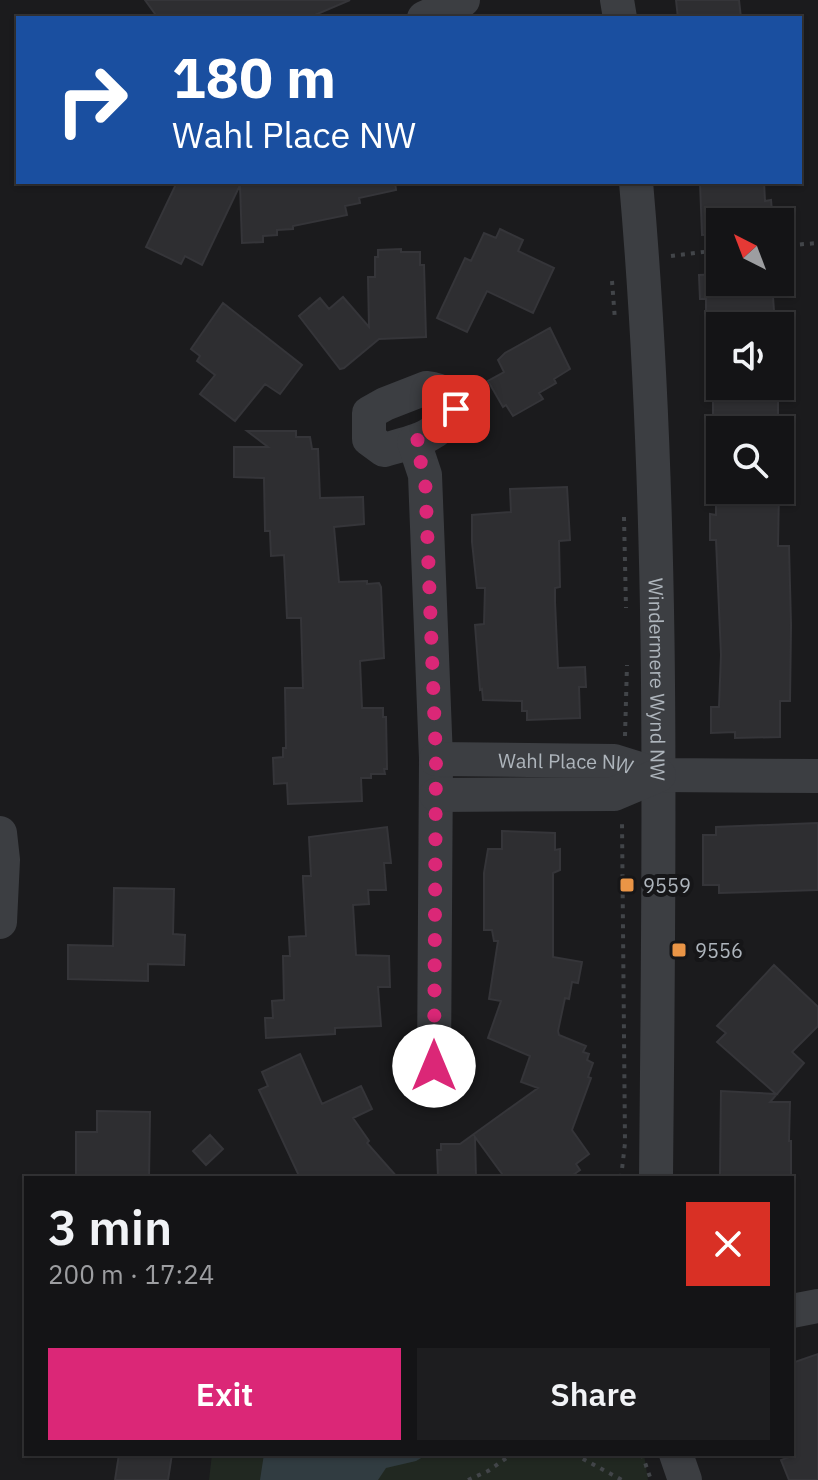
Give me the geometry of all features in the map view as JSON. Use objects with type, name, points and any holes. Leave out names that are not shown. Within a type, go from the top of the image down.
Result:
[{"type":"street","points":[[428,16],[463,0]]},
{"type":"street","name":"Windermere Wynd NW","points":[[636,184],[628,276],[655,508],[659,775],[656,1176]]},
{"type":"street","points":[[414,442],[425,475],[436,759],[434,1066]]},
{"type":"street","name":"Wahl Place NW","points":[[436,759],[614,761],[623,777]]},
{"type":"street","points":[[659,775],[818,776]]},
{"type":"street","name":"Wahl Place NW","points":[[623,777],[659,775]]},
{"type":"street","name":"Wahl Place NW","points":[[436,795],[614,794],[623,777]]},
{"type":"street","points":[[0,833],[3,860],[0,922]]},
{"type":"street","points":[[794,1311],[818,1306]]},
{"type":"street","points":[[677,1456],[685,1480]]},
{"type":"path","points":[[794,245],[818,243]]},
{"type":"path","points":[[616,333],[628,276],[674,253],[706,251]]},
{"type":"path","points":[[623,503],[626,613]]},
{"type":"path","points":[[621,1176],[625,1143],[623,777],[627,661]]},
{"type":"path","points":[[468,1480],[509,1456]]},
{"type":"path","points":[[578,1456],[622,1480]]},
{"type":"path","points":[[643,1456],[651,1480]]},
{"type":"shaded area","points":[[212,1456],[644,1456],[648,1480],[209,1480]]},
{"type":"shaded area","points":[[264,1456],[425,1456],[386,1468],[378,1480],[260,1480]]},
{"type":"building","points":[[145,0],[350,0],[313,16],[157,16]]},
{"type":"building","points":[[676,0],[739,0],[741,16],[678,16]]},
{"type":"building","points":[[176,184],[395,184],[396,190],[359,198],[360,203],[345,206],[347,215],[277,230],[277,235],[263,236],[263,242],[242,243],[240,185],[202,265],[185,256],[181,264],[146,247]]},
{"type":"building","points":[[700,184],[764,184],[765,201],[771,200],[772,208],[706,208],[706,235],[702,235]]},
{"type":"building","points":[[500,229],[523,240],[518,251],[554,268],[533,313],[487,291],[467,332],[437,318],[465,258],[471,261],[484,233],[496,238]]},
{"type":"building","points":[[401,249],[401,252],[420,252],[420,265],[424,265],[426,337],[379,339],[340,369],[299,316],[320,298],[329,309],[343,297],[369,327],[368,277],[375,277],[375,257],[378,257],[378,250]]},
{"type":"building","points":[[699,275],[706,275],[706,296],[773,296],[774,312],[706,312],[706,299],[700,299]]},
{"type":"building","points":[[223,303],[302,365],[280,394],[265,384],[235,421],[200,394],[215,375],[197,361],[200,356],[191,349]]},
{"type":"building","points":[[550,328],[570,369],[554,379],[556,383],[539,393],[543,399],[513,416],[506,405],[503,407],[488,381],[504,372],[498,360],[505,353]]},
{"type":"building","points":[[713,400],[778,400],[778,416],[713,416]]},
{"type":"building","points":[[247,431],[296,431],[296,437],[310,437],[312,449],[318,449],[320,498],[363,497],[364,524],[334,527],[339,582],[367,581],[367,584],[379,583],[381,587],[384,658],[360,661],[362,708],[383,708],[383,717],[386,717],[387,769],[384,769],[385,774],[361,778],[362,801],[288,804],[287,783],[274,784],[273,758],[283,757],[283,748],[286,748],[285,688],[303,688],[301,618],[287,618],[284,555],[271,556],[270,531],[265,531],[264,478],[234,477],[234,447],[268,447]]},
{"type":"building","points":[[567,487],[570,540],[559,541],[560,587],[555,588],[558,668],[585,667],[586,687],[579,687],[580,718],[527,720],[527,711],[522,711],[522,701],[483,700],[480,690],[475,625],[484,624],[485,588],[477,588],[472,515],[511,512],[510,489]]},
{"type":"building","points":[[716,504],[779,504],[778,546],[789,546],[791,625],[790,701],[780,701],[780,737],[735,738],[735,732],[711,733],[711,707],[719,707],[721,655],[716,540],[710,540],[710,514],[716,515]]},
{"type":"building","points":[[818,823],[818,890],[719,893],[719,885],[703,885],[703,835],[716,835],[716,827]]},
{"type":"building","points":[[387,827],[391,863],[384,863],[386,890],[368,890],[369,904],[353,905],[356,955],[389,956],[390,987],[378,987],[381,1026],[335,1028],[335,1034],[266,1038],[265,1018],[273,1018],[272,1001],[284,1000],[283,956],[290,956],[289,937],[306,936],[303,876],[311,876],[309,837]]},
{"type":"building","points":[[502,831],[555,833],[555,850],[560,849],[560,870],[553,873],[553,957],[582,962],[578,983],[572,982],[569,999],[565,998],[558,1031],[559,1035],[586,1046],[583,1052],[589,1054],[587,1060],[593,1063],[588,1077],[591,1078],[572,1130],[589,1154],[576,1164],[580,1170],[572,1176],[504,1176],[475,1137],[476,1176],[438,1176],[437,1150],[441,1150],[441,1144],[460,1144],[538,1088],[521,1082],[530,1056],[488,1038],[501,1001],[489,999],[498,941],[494,941],[492,930],[484,930],[484,873],[488,849],[502,849]]},
{"type":"building","points":[[114,888],[174,889],[173,934],[185,935],[184,965],[148,964],[148,981],[68,979],[68,945],[113,946]]},
{"type":"building","points":[[774,965],[818,1007],[818,1026],[792,1052],[804,1063],[770,1102],[790,1102],[791,1176],[720,1176],[721,1091],[776,1094],[717,1042],[726,1033],[717,1026]]},
{"type":"building","points":[[300,1054],[322,1104],[361,1086],[372,1109],[353,1118],[369,1141],[367,1143],[396,1176],[299,1176],[259,1090],[268,1086],[262,1072]]},
{"type":"building","points":[[97,1111],[150,1112],[149,1176],[76,1176],[76,1132],[97,1132]]},
{"type":"building","points":[[210,1135],[223,1149],[206,1165],[193,1151]]},
{"type":"building","points":[[818,1354],[818,1480],[789,1480],[781,1460],[794,1456],[794,1362]]},
{"type":"building","points":[[119,1456],[172,1456],[168,1480],[115,1480]]},
{"type":"place","name":"9559","points":[[627,885]]},
{"type":"place","name":"9556","points":[[679,950]]},
{"type":"route","points":[[434,1066],[436,759],[425,475],[414,442],[444,426],[456,409]]}]
